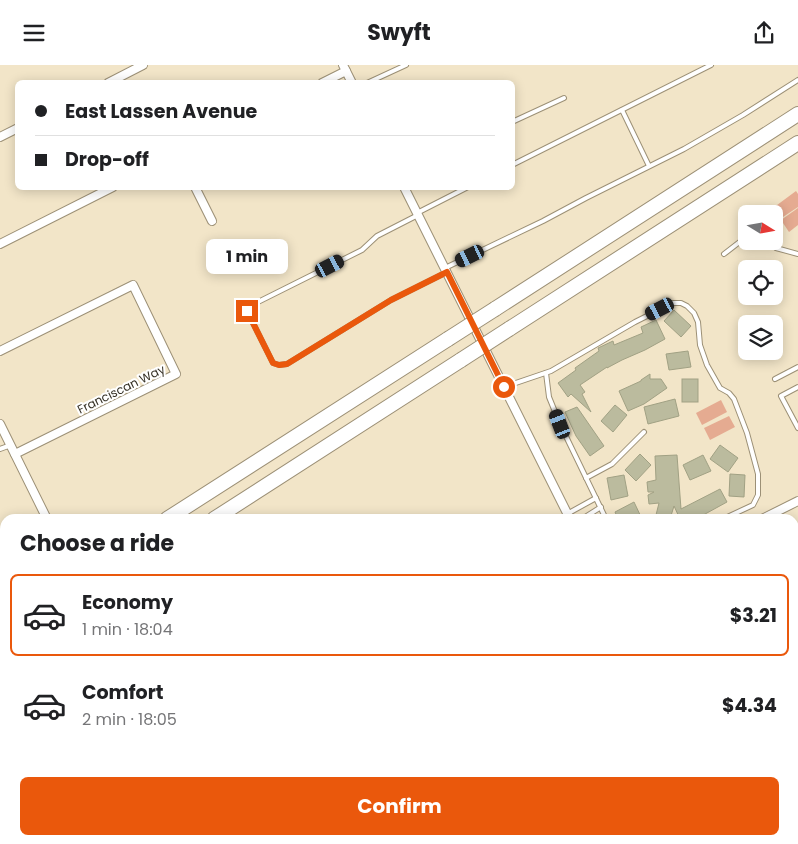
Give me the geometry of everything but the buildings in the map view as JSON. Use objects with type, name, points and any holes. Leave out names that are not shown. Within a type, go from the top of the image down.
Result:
[{"type":"highway","points":[[175,514],[798,114]]},
{"type":"highway","points":[[222,514],[798,143]]},
{"type":"highway","points":[[164,514],[205,494]]},
{"type":"street","points":[[114,80],[143,65]]},
{"type":"street","points":[[326,80],[344,68],[350,80]]},
{"type":"street","points":[[0,137],[15,130]]},
{"type":"street","points":[[0,244],[107,190]]},
{"type":"street","points":[[196,190],[212,221]]},
{"type":"street","points":[[406,190],[567,514]]},
{"type":"street","name":"Franciscan Way","points":[[0,351],[133,285],[176,374],[15,454]]},
{"type":"street","points":[[0,423],[45,514]]},
{"type":"street","points":[[772,514],[798,501]]},
{"type":"lane","points":[[374,80],[406,65]]},
{"type":"lane","points":[[515,164],[711,65]]},
{"type":"lane","points":[[462,190],[377,236],[362,250],[248,307],[247,311],[273,363],[279,365],[287,364],[391,300],[684,149],[720,129],[798,80]]},
{"type":"lane","points":[[515,121],[564,98]]},
{"type":"lane","points":[[622,110],[649,166]]},
{"type":"lane","points":[[724,254],[738,243]]},
{"type":"lane","points":[[782,250],[798,255]]},
{"type":"lane","points":[[504,387],[546,373],[627,326],[672,303],[681,303],[687,306],[694,313],[698,323],[700,345],[707,365],[720,388],[729,393],[734,399],[747,433],[758,474],[758,495],[754,505],[734,514]]},
{"type":"lane","points":[[775,379],[798,367]]},
{"type":"lane","points":[[546,373],[549,397],[560,424],[604,514]]},
{"type":"lane","points":[[798,387],[781,396],[798,428]]},
{"type":"lane","points":[[586,478],[612,465],[644,432]]},
{"type":"lane","points":[[0,449],[11,445]]},
{"type":"lane","points":[[571,514],[596,498]]},
{"type":"lane","points":[[590,514],[601,507]]},
{"type":"shaded area","points":[[796,191],[798,194],[798,207],[783,217],[783,205],[777,205]]},
{"type":"shaded area","points":[[798,208],[798,225],[789,232],[783,223],[783,219]]},
{"type":"shaded area","points":[[721,400],[727,412],[702,425],[696,413]]},
{"type":"shaded area","points":[[729,416],[735,427],[710,440],[704,428]]},
{"type":"route","points":[[247,311],[273,363],[279,365],[287,364],[391,300],[447,272],[504,387]]}]
